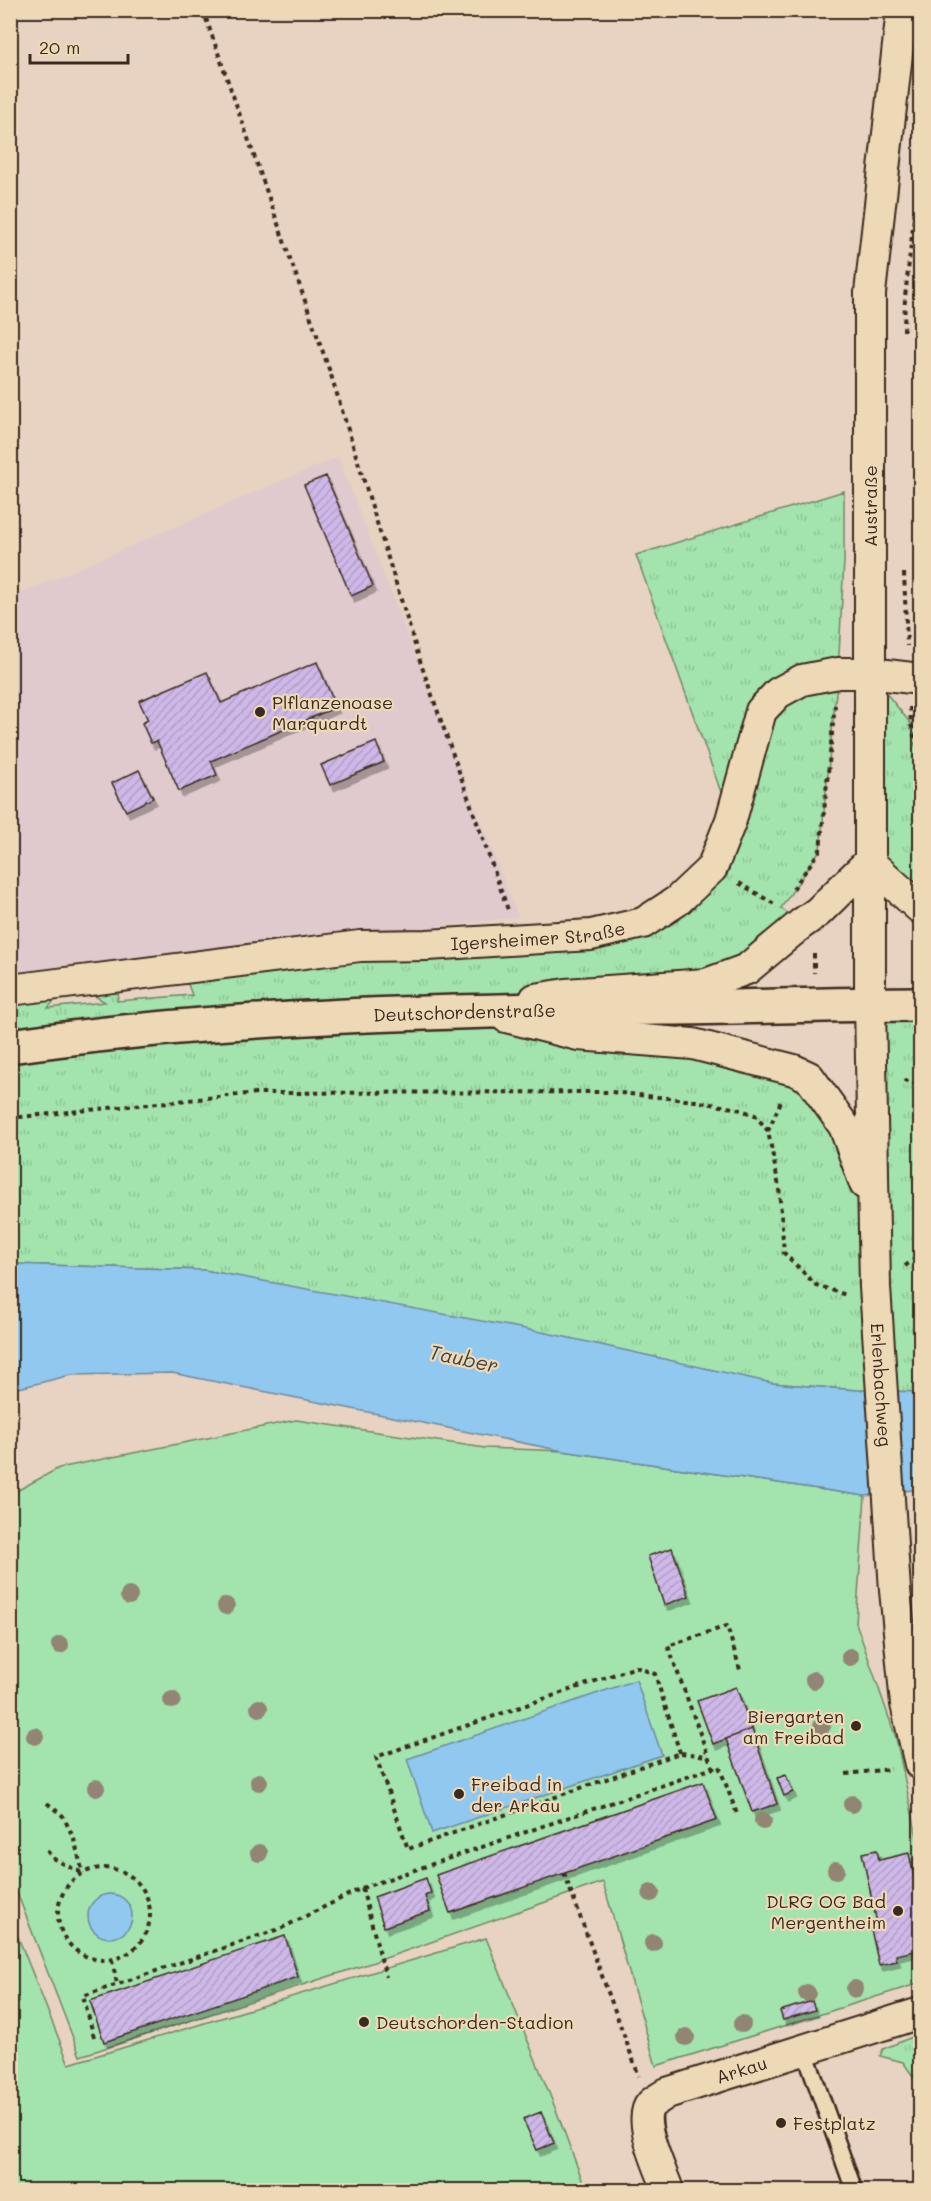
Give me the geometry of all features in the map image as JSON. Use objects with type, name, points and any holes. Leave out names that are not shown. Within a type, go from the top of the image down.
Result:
[{"type":"street","name":"Austraße","points":[[870,1004],[870,293],[902,10]]},
{"type":"street","name":"Igersheimer Straße","points":[[10,990],[360,946],[427,945],[591,935],[643,923],[677,901],[712,868],[731,820],[761,711],[778,693],[802,680],[838,673],[870,673],[915,678]]},
{"type":"street","points":[[478,1010],[566,994],[706,984],[747,969],[818,912],[869,862],[921,908]]},
{"type":"street","name":"Erlenbachweg","points":[[870,1004],[877,1314],[906,1704],[906,1766]]},
{"type":"street","name":"Deutschordenstraße","points":[[10,1046],[114,1032],[312,1018],[478,1010],[921,1004]]},
{"type":"street","points":[[478,1010],[578,1035],[693,1044],[794,1070],[809,1077],[844,1126],[873,1210]]},
{"type":"street","name":"Arkau","points":[[650,2105],[667,2093],[921,2013]]},
{"type":"street","points":[[650,2105],[645,2119],[668,2190]]},
{"type":"lane","points":[[804,2049],[854,2190]]},
{"type":"path","points":[[203,10],[331,375],[421,664],[518,939]]},
{"type":"path","points":[[904,333],[921,165]]},
{"type":"path","points":[[904,569],[915,678],[911,725],[921,756]]},
{"type":"path","points":[[791,891],[820,850],[833,728]]},
{"type":"path","points":[[712,868],[781,908]]},
{"type":"path","points":[[10,1118],[257,1093],[611,1092],[695,1101],[738,1109],[755,1115],[768,1131],[779,1187],[784,1253],[816,1285],[877,1314]]},
{"type":"path","points":[[713,1769],[668,1646],[727,1626],[741,1673]]},
{"type":"path","points":[[680,1753],[655,1674],[636,1667],[376,1758],[408,1849],[680,1753],[708,1756]]},
{"type":"path","points":[[94,2037],[83,1996],[282,1928],[362,1888],[719,1766],[737,1814]]},
{"type":"path","points":[[846,1774],[906,1766]]},
{"type":"path","points":[[47,1803],[63,1816],[74,1839],[83,1873]]},
{"type":"path","points":[[47,1851],[54,1859],[83,1873]]},
{"type":"path","points":[[98,1868],[114,1869],[129,1875],[141,1886],[148,1900],[151,1915],[148,1931],[140,1945],[127,1955],[112,1960],[97,1960],[83,1956],[71,1948],[63,1936],[58,1915],[63,1894],[71,1882],[83,1873],[98,1868]]},
{"type":"path","points":[[564,1873],[650,2105]]},
{"type":"path","points":[[362,1888],[386,1977]]},
{"type":"path","points":[[112,1960],[117,1984]]},
{"type":"shaded area","points":[[338,457],[518,917],[11,980],[10,598]]},
{"type":"green space","points":[[844,491],[844,560],[838,673],[820,850],[781,908],[801,924],[747,969],[480,1010],[809,1077],[872,1207],[870,1004],[920,1004],[920,1392],[857,1390],[772,1383],[204,1270],[11,1264],[11,990],[591,935],[677,901],[731,820],[636,555]],"holes":[[[187,982],[192,995],[117,1001],[119,991]],[[95,996],[105,1002],[48,1008],[57,997]]]},
{"type":"green space","points":[[870,673],[911,724],[920,707],[920,908],[869,863]]},
{"type":"green space","name":"Freibad in der Arkau","points":[[296,1420],[485,1448],[563,1451],[865,1496],[856,1623],[896,1738],[920,1851],[920,1983],[656,2066],[603,1882],[371,1963],[80,2056],[11,1877],[11,1494],[59,1468]]},
{"type":"green space","name":"Deutschorden-Stadion","points":[[10,1917],[69,2064],[486,1938],[586,2190],[11,2190]]},
{"type":"green space","points":[[912,2037],[920,2037],[920,2086],[903,2062],[880,2056],[883,2049]]},
{"type":"water","name":"Tauber","points":[[11,1264],[204,1270],[547,1333],[772,1383],[856,1390],[920,1392],[920,1489],[865,1496],[563,1451],[172,1373],[71,1375],[11,1390]]},
{"type":"water","points":[[636,1680],[662,1755],[432,1833],[407,1759]]},
{"type":"water","points":[[110,1894],[126,1900],[132,1916],[126,1932],[110,1938],[94,1932],[88,1916],[94,1900]]},
{"type":"building","points":[[326,476],[373,586],[351,596],[304,485]]},
{"type":"building","points":[[317,662],[336,707],[211,761],[217,775],[179,791],[157,741],[151,743],[142,723],[148,720],[139,701],[207,672],[221,703]]},
{"type":"building","points":[[376,742],[384,762],[330,785],[321,765]]},
{"type":"building","points":[[139,770],[153,798],[126,811],[112,783]]},
{"type":"building","points":[[672,1548],[689,1596],[664,1605],[648,1556]]},
{"type":"building","points":[[736,1687],[752,1729],[713,1744],[697,1701]]},
{"type":"building","points":[[752,1729],[777,1804],[752,1812],[726,1739]]},
{"type":"building","points":[[786,1775],[793,1792],[784,1796],[777,1778]]},
{"type":"building","points":[[703,1782],[717,1820],[450,1913],[436,1875]]},
{"type":"building","name":"DLRG OG Bad Mergentheim","points":[[877,1850],[879,1860],[909,1853],[920,1906],[920,1950],[896,1955],[897,1961],[879,1965],[870,1925],[877,1923],[862,1853]]},
{"type":"building","points":[[426,1878],[431,1893],[425,1896],[430,1911],[384,1927],[374,1897]]},
{"type":"building","points":[[285,1936],[298,1977],[104,2042],[90,2001]]},
{"type":"building","points":[[812,2001],[815,2010],[783,2020],[780,2011]]},
{"type":"building","points":[[541,2112],[554,2143],[537,2150],[523,2119]]},
{"type":"place","name":"Plflanzenoase Marquardt","points":[[260,712]]},
{"type":"place","name":"Biergarten am Freibad","points":[[856,1726]]},
{"type":"place","name":"Freibad in der Arkau","points":[[459,1794]]},
{"type":"place","name":"DLRG OG Bad Mergentheim","points":[[898,1911]]},
{"type":"place","name":"Deutschorden-Stadion","points":[[364,2022]]},
{"type":"place","name":"Festplatz","points":[[781,2123]]}]
